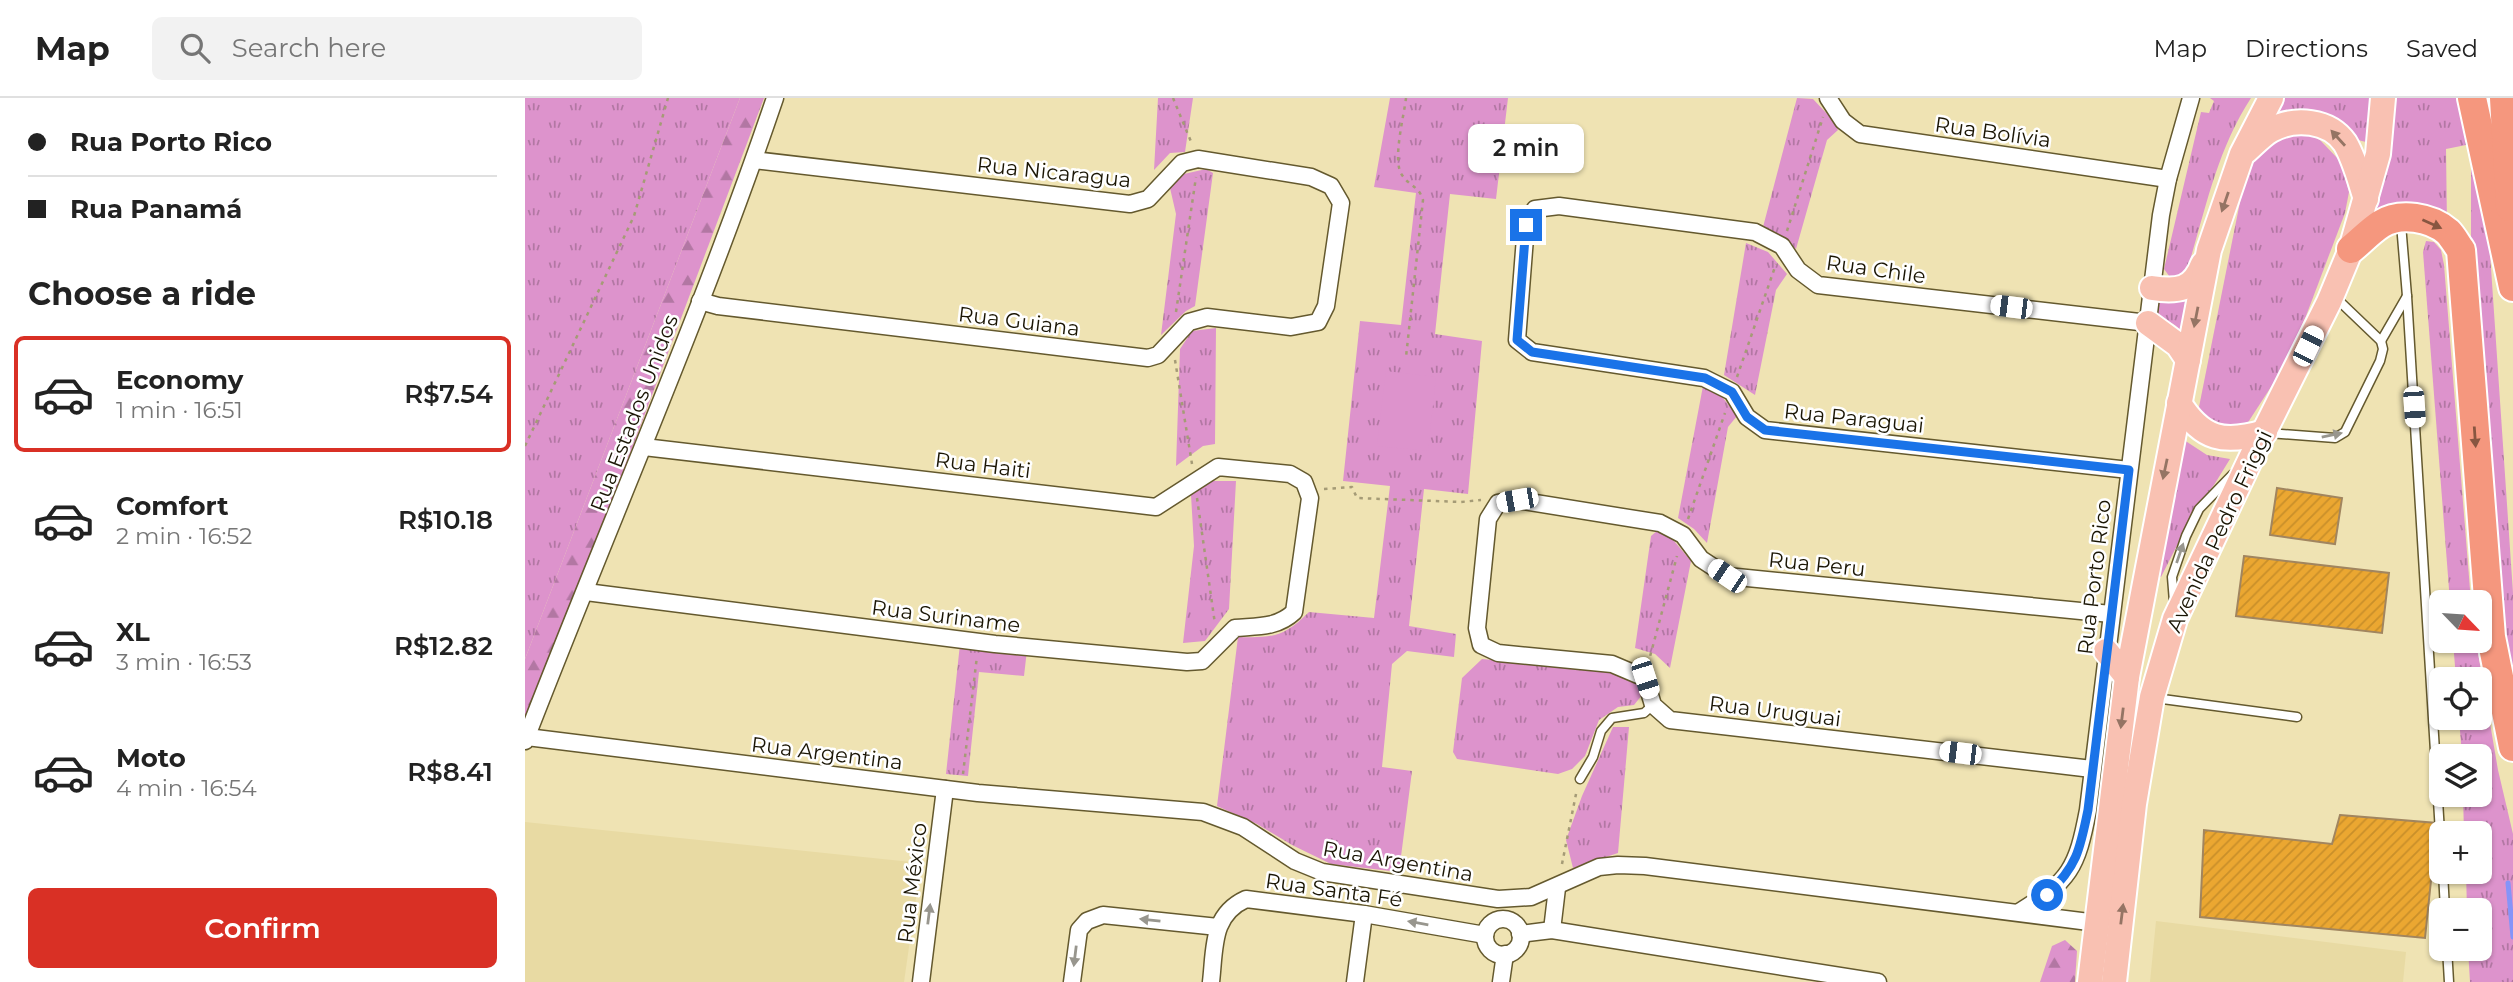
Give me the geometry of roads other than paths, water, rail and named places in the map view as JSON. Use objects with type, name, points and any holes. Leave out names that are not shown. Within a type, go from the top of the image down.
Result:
[{"type":"highway","points":[[2473,98],[2513,287]]},
{"type":"highway","points":[[2504,98],[2513,254]]},
{"type":"highway","points":[[2351,249],[2383,223],[2400,217],[2419,218],[2437,226],[2449,233],[2461,250],[2491,637],[2513,747]]},
{"type":"main road","name":"Avenida Pedro Friggi","points":[[2090,982],[2127,677],[2209,250],[2242,154],[2271,98]]},
{"type":"main road","name":"Avenida Pedro Friggi","points":[[2114,982],[2134,804],[2153,697],[2175,619],[2332,295],[2351,249],[2378,154],[2383,98]]},
{"type":"main road","points":[[2242,154],[2271,130],[2289,124],[2310,122],[2329,128],[2344,142],[2366,199]]},
{"type":"main road","points":[[2152,288],[2172,291],[2192,284],[2200,274],[2209,250]]},
{"type":"main road","points":[[2148,323],[2178,345],[2188,360]]},
{"type":"main road","points":[[2179,403],[2187,416],[2204,432],[2219,438],[2259,443]]},
{"type":"main road","points":[[2106,651],[2127,677]]},
{"type":"street","name":"Rua Estados Unidos","points":[[526,739],[644,447],[754,160],[775,98]]},
{"type":"street","name":"Rua Bolívia","points":[[1829,98],[1843,121],[1860,134],[2168,179]]},
{"type":"street","name":"Rua Porto Rico","points":[[2019,912],[2047,895],[2066,877],[2080,849],[2168,179],[2191,98]]},
{"type":"street","name":"Rua Nicaragua","points":[[754,160],[1130,204],[1148,199],[1182,163],[1198,159],[1311,177],[1331,186],[1341,203],[1326,306],[1318,322]]},
{"type":"street","name":"Rua Chile","points":[[1732,392],[1705,378],[1532,352],[1517,340],[1526,225],[1535,209],[1559,206],[1755,232],[1782,246],[1798,270],[1818,285],[2148,323]]},
{"type":"street","name":"Rua Guiana","points":[[700,301],[718,306],[1140,357],[1158,355],[1189,321],[1207,317],[1291,327],[1318,322]]},
{"type":"street","name":"Rua Paraguai","points":[[1732,392],[1747,417],[1765,430],[2129,470]]},
{"type":"street","name":"Rua Haiti","points":[[644,447],[1156,506],[1218,467],[1290,474],[1304,482],[1310,498],[1294,612],[1286,619]]},
{"type":"street","name":"Rua Peru","points":[[1653,705],[1645,678],[1612,664],[1498,653],[1481,645],[1477,628],[1488,519],[1498,503],[1517,500],[1660,523],[1683,535],[1701,559],[1727,576],[2111,614]]},
{"type":"street","name":"Rua Suriname","points":[[586,592],[979,642],[1187,662],[1202,662],[1235,628],[1273,625],[1286,619]]},
{"type":"street","name":"Rua Uruguai","points":[[1653,705],[1670,720],[2092,769]]},
{"type":"street","name":"Rua Argentina","points":[[526,739],[953,790],[1203,812],[1243,827],[1295,861],[1322,872],[1498,899],[1531,897],[1557,888],[1599,867],[1645,866],[2097,923]]},
{"type":"street","name":"Rua México","points":[[921,982],[953,790]]},
{"type":"street","points":[[1552,930],[1557,888]]},
{"type":"street","name":"Rua Santa Fé","points":[[1218,927],[1225,913],[1234,904],[1246,899],[1364,914],[1485,934]]},
{"type":"street","points":[[1498,899],[1500,919]]},
{"type":"street","points":[[1355,982],[1364,914]]},
{"type":"street","points":[[1072,982],[1079,930],[1087,921],[1103,915],[1218,927],[1212,982]]},
{"type":"street","points":[[1500,919],[1516,925],[1520,934],[1515,950],[1505,954],[1494,953],[1485,940],[1490,924],[1500,919]]},
{"type":"street","points":[[1520,934],[1552,930],[1878,982]]},
{"type":"street","points":[[1501,982],[1505,954]]},
{"type":"lane","points":[[2400,217],[2439,821]]},
{"type":"lane","points":[[2259,443],[2335,438],[2344,432],[2380,361],[2383,349],[2381,341],[2332,295]]},
{"type":"lane","points":[[2381,341],[2407,296]]},
{"type":"lane","points":[[2153,697],[2297,717]]},
{"type":"lane","points":[[1580,779],[1593,757],[1601,731],[1612,718],[1644,713],[1653,705]]},
{"type":"lane","points":[[2448,961],[2449,982]]},
{"type":"waterway","points":[[2508,883],[2513,937]]}]
